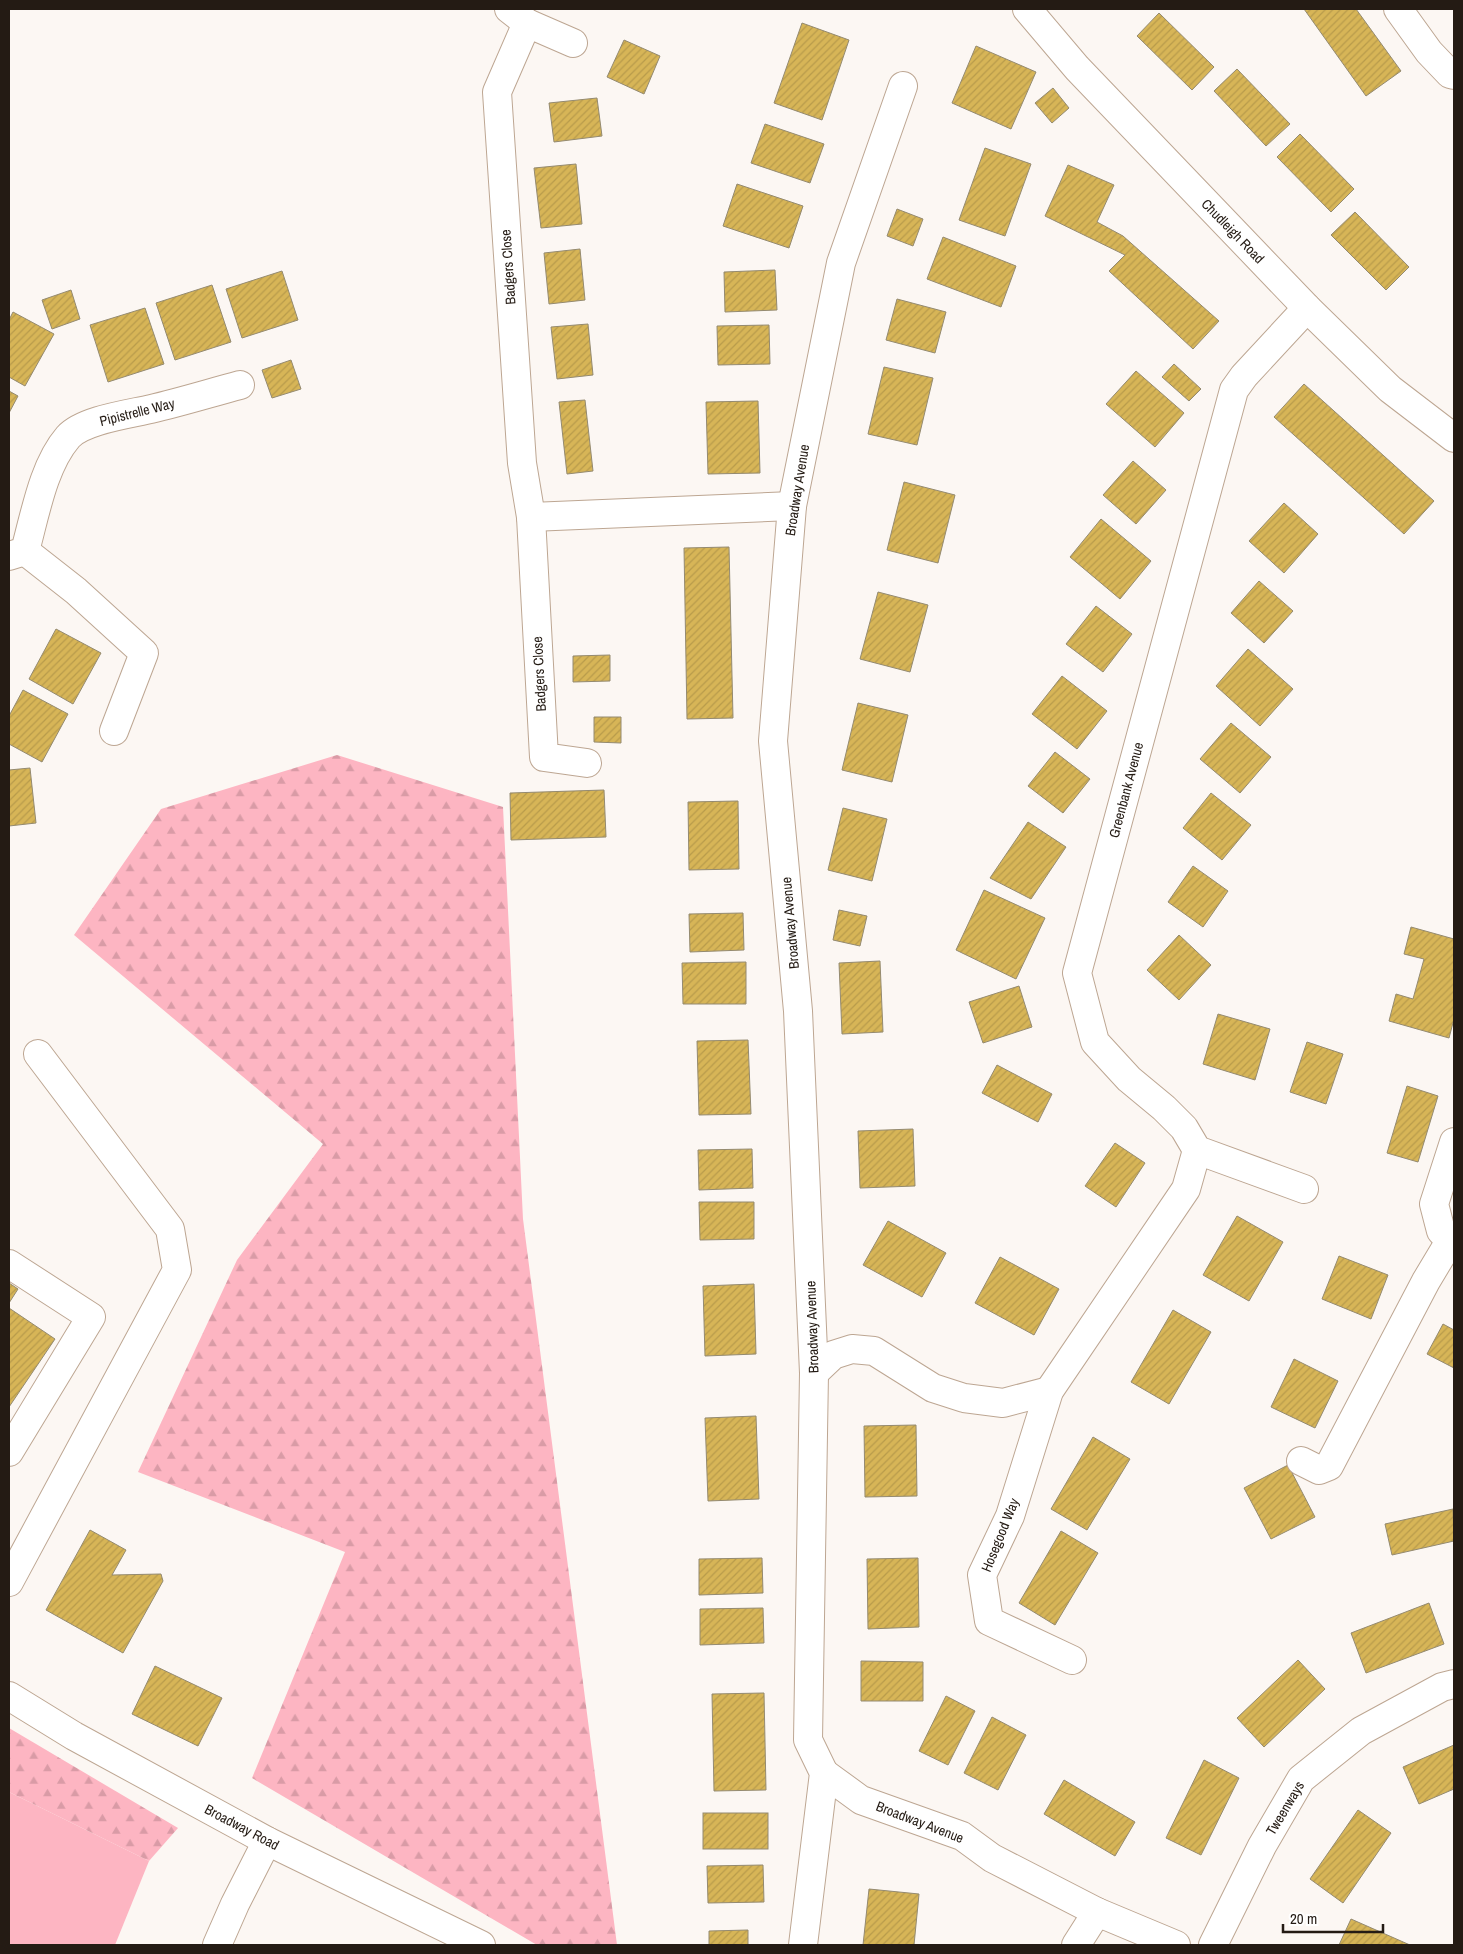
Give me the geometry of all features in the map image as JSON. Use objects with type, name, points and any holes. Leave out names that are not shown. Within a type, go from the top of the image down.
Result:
[{"type":"street","name":"Chudleigh Road","points":[[1027,9],[1077,68],[1307,308],[1390,389],[1454,438]]},
{"type":"street","points":[[1398,9],[1429,52],[1450,74],[1454,75]]},
{"type":"street","name":"Badgers Close","points":[[574,43],[518,16],[497,92],[522,463],[530,517],[544,757],[587,763]]},
{"type":"street","name":"Broadway Avenue","points":[[904,86],[841,263],[792,506],[773,741],[798,1011],[814,1372],[808,1740],[824,1773],[861,1800],[962,1836],[992,1858],[1097,1912]]},
{"type":"street","name":"Greenbank Avenue","points":[[1197,1150],[1184,1128],[1164,1108],[1129,1079],[1095,1042],[1077,973],[1234,390],[1244,376],[1307,308]]},
{"type":"street","name":"Pipistrelle Way","points":[[114,731],[144,653],[76,591],[17,554],[41,490],[56,456],[69,436],[89,425],[114,416],[149,409],[240,385]]},
{"type":"street","points":[[530,517],[792,506]]},
{"type":"street","points":[[9,1582],[177,1270],[170,1229],[38,1054]]},
{"type":"street","points":[[1301,1461],[1319,1470],[1329,1466],[1426,1281],[1452,1243],[1441,1232],[1434,1204],[1454,1142]]},
{"type":"street","points":[[1197,1150],[1304,1189]]},
{"type":"street","name":"Hosegood Way","points":[[1072,1660],[989,1621],[982,1575],[1010,1516],[1048,1391],[1186,1189],[1197,1150]]},
{"type":"street","points":[[9,1264],[92,1317],[9,1452]]},
{"type":"street","points":[[814,1372],[833,1355],[852,1349],[874,1351],[933,1388],[964,1398],[1003,1403],[1048,1391]]},
{"type":"street","name":"Tweenways","points":[[1213,1945],[1262,1846],[1301,1779],[1361,1731],[1442,1687],[1454,1684]]},
{"type":"street","name":"Broadway Road","points":[[9,1696],[74,1736],[267,1841],[481,1945]]},
{"type":"street","points":[[803,1945],[824,1773]]},
{"type":"street","points":[[217,1945],[235,1904],[267,1841]]},
{"type":"street","points":[[1076,1945],[1097,1912],[1176,1945]]},
{"type":"green space","points":[[337,755],[503,807],[523,1219],[617,1945],[537,1945],[252,1778],[345,1552],[138,1472],[237,1260],[323,1144],[74,935],[161,809]]},
{"type":"green space","points":[[9,1728],[178,1828],[149,1861],[9,1792]]},
{"type":"green space","points":[[9,1792],[149,1861],[115,1945],[9,1945]]},
{"type":"building","points":[[1304,9],[1356,9],[1401,71],[1366,96]]},
{"type":"building","points":[[1159,13],[1214,67],[1192,90],[1137,36]]},
{"type":"building","points":[[802,23],[849,40],[822,120],[774,103]]},
{"type":"building","points":[[624,40],[660,56],[644,94],[607,77]]},
{"type":"building","points":[[976,46],[1036,72],[1011,129],[952,103]]},
{"type":"building","points":[[1237,69],[1290,124],[1266,146],[1214,91]]},
{"type":"building","points":[[1053,88],[1069,108],[1052,123],[1035,103]]},
{"type":"building","points":[[597,98],[602,136],[554,142],[549,103]]},
{"type":"building","points":[[765,124],[824,144],[810,183],[751,163]]},
{"type":"building","points":[[1300,134],[1354,189],[1331,212],[1277,157]]},
{"type":"building","points":[[985,148],[1031,164],[1005,236],[959,220]]},
{"type":"building","points":[[576,164],[582,224],[541,228],[534,168]]},
{"type":"building","points":[[1068,165],[1114,185],[1097,222],[1123,236],[1219,321],[1193,349],[1109,271],[1125,255],[1045,216]]},
{"type":"building","points":[[737,184],[803,206],[789,248],[723,226]]},
{"type":"building","points":[[897,209],[923,219],[913,246],[887,236]]},
{"type":"building","points":[[1355,212],[1409,267],[1386,290],[1331,235]]},
{"type":"building","points":[[943,237],[1016,266],[1001,307],[927,279]]},
{"type":"building","points":[[580,249],[585,300],[549,304],[544,253]]},
{"type":"building","points":[[775,270],[777,310],[725,312],[724,272]]},
{"type":"building","points":[[282,271],[298,320],[242,338],[226,289]]},
{"type":"building","points":[[212,285],[231,342],[175,360],[156,303]]},
{"type":"building","points":[[71,290],[80,319],[52,329],[42,300]]},
{"type":"building","points":[[897,299],[946,312],[935,353],[886,340]]},
{"type":"building","points":[[145,308],[164,364],[108,382],[90,325]]},
{"type":"building","points":[[13,312],[54,334],[25,386],[9,377],[9,320]]},
{"type":"building","points":[[588,324],[593,375],[557,379],[551,327]]},
{"type":"building","points":[[769,325],[770,364],[718,365],[717,326]]},
{"type":"building","points":[[291,360],[301,389],[272,398],[262,370]]},
{"type":"building","points":[[1174,364],[1201,389],[1189,401],[1162,377]]},
{"type":"building","points":[[884,367],[933,378],[917,445],[868,434]]},
{"type":"building","points":[[1136,371],[1184,413],[1155,447],[1106,404]]},
{"type":"building","points":[[1304,384],[1434,501],[1404,534],[1274,417]]},
{"type":"building","points":[[9,391],[18,396],[9,413]]},
{"type":"building","points":[[585,400],[593,471],[567,474],[559,402]]},
{"type":"building","points":[[758,401],[760,473],[708,474],[706,402]]},
{"type":"building","points":[[1133,461],[1166,490],[1136,524],[1103,495]]},
{"type":"building","points":[[904,482],[955,495],[938,563],[887,550]]},
{"type":"building","points":[[1284,503],[1318,534],[1284,573],[1249,541]]},
{"type":"building","points":[[1101,519],[1151,561],[1120,599],[1070,557]]},
{"type":"building","points":[[729,547],[733,718],[687,719],[684,548]]},
{"type":"building","points":[[1259,581],[1293,611],[1264,643],[1231,613]]},
{"type":"building","points":[[878,592],[928,605],[910,672],[860,659]]},
{"type":"building","points":[[1096,606],[1132,634],[1103,672],[1066,644]]},
{"type":"building","points":[[56,629],[101,653],[73,704],[29,679]]},
{"type":"building","points":[[1248,649],[1293,689],[1260,726],[1216,686]]},
{"type":"building","points":[[610,655],[610,681],[573,682],[573,656]]},
{"type":"building","points":[[1062,676],[1107,711],[1077,749],[1032,714]]},
{"type":"building","points":[[23,690],[68,714],[42,762],[9,744],[9,716]]},
{"type":"building","points":[[858,703],[908,715],[892,782],[842,770]]},
{"type":"building","points":[[594,717],[621,717],[621,743],[594,742]]},
{"type":"building","points":[[1231,723],[1271,757],[1240,793],[1200,759]]},
{"type":"building","points":[[1055,752],[1090,779],[1063,813],[1028,786]]},
{"type":"building","points":[[30,768],[36,823],[9,826],[9,770]]},
{"type":"building","points":[[604,790],[606,837],[511,840],[510,793]]},
{"type":"building","points":[[1211,793],[1251,825],[1222,860],[1183,828]]},
{"type":"building","points":[[738,801],[739,869],[689,870],[688,802]]},
{"type":"building","points":[[843,808],[887,819],[872,881],[828,870]]},
{"type":"building","points":[[1028,822],[1066,847],[1031,899],[990,878]]},
{"type":"building","points":[[1193,866],[1228,891],[1203,927],[1168,902]]},
{"type":"building","points":[[984,890],[1045,918],[1016,979],[956,950]]},
{"type":"building","points":[[839,910],[867,916],[860,946],[833,940]]},
{"type":"building","points":[[743,913],[744,950],[690,952],[689,914]]},
{"type":"building","points":[[1411,927],[1454,939],[1454,1019],[1449,1038],[1389,1021],[1396,994],[1413,999],[1424,959],[1404,954]]},
{"type":"building","points":[[1179,935],[1211,965],[1179,1000],[1147,970]]},
{"type":"building","points":[[880,961],[883,1032],[842,1034],[839,963]]},
{"type":"building","points":[[746,962],[746,1004],[683,1004],[682,963]]},
{"type":"building","points":[[1019,986],[1032,1027],[983,1043],[969,1002]]},
{"type":"building","points":[[1218,1014],[1270,1029],[1255,1080],[1203,1064]]},
{"type":"building","points":[[748,1040],[751,1114],[699,1115],[697,1041]]},
{"type":"building","points":[[1307,1042],[1343,1054],[1326,1104],[1290,1092]]},
{"type":"building","points":[[997,1065],[1052,1094],[1038,1122],[982,1093]]},
{"type":"building","points":[[1407,1086],[1438,1096],[1418,1162],[1387,1153]]},
{"type":"building","points":[[913,1129],[915,1186],[860,1188],[858,1131]]},
{"type":"building","points":[[1115,1143],[1145,1163],[1116,1207],[1085,1186]]},
{"type":"building","points":[[752,1149],[753,1188],[699,1190],[698,1150]]},
{"type":"building","points":[[699,1202],[754,1202],[754,1239],[700,1240]]},
{"type":"building","points":[[1237,1216],[1283,1242],[1249,1301],[1203,1275]]},
{"type":"building","points":[[888,1221],[946,1253],[922,1297],[863,1265]]},
{"type":"building","points":[[1339,1256],[1388,1275],[1371,1319],[1322,1299]]},
{"type":"building","points":[[1000,1257],[1059,1289],[1034,1335],[975,1303]]},
{"type":"building","points":[[9,1283],[18,1289],[9,1303]]},
{"type":"building","points":[[754,1284],[756,1354],[705,1356],[703,1286]]},
{"type":"building","points":[[9,1308],[55,1339],[9,1407]]},
{"type":"building","points":[[1173,1310],[1211,1332],[1169,1404],[1131,1382]]},
{"type":"building","points":[[1443,1324],[1454,1330],[1454,1368],[1427,1354]]},
{"type":"building","points":[[1294,1359],[1338,1381],[1315,1428],[1271,1407]]},
{"type":"building","points":[[756,1416],[759,1499],[708,1501],[705,1418]]},
{"type":"building","points":[[916,1425],[917,1496],[865,1497],[864,1426]]},
{"type":"building","points":[[1093,1437],[1130,1459],[1087,1530],[1051,1509]]},
{"type":"building","points":[[1288,1465],[1315,1517],[1271,1539],[1244,1488]]},
{"type":"building","points":[[1453,1509],[1454,1541],[1392,1555],[1385,1524]]},
{"type":"building","points":[[90,1530],[126,1550],[112,1575],[161,1574],[163,1581],[123,1653],[46,1610]]},
{"type":"building","points":[[1061,1531],[1098,1553],[1055,1625],[1019,1603]]},
{"type":"building","points":[[762,1558],[763,1593],[699,1595],[699,1559]]},
{"type":"building","points":[[918,1558],[919,1627],[868,1629],[867,1559]]},
{"type":"building","points":[[1429,1603],[1444,1644],[1366,1673],[1351,1633]]},
{"type":"building","points":[[763,1608],[764,1643],[700,1645],[700,1609]]},
{"type":"building","points":[[1298,1660],[1325,1689],[1264,1747],[1237,1718]]},
{"type":"building","points":[[861,1661],[923,1662],[923,1701],[861,1701]]},
{"type":"building","points":[[155,1666],[222,1698],[198,1746],[132,1714]]},
{"type":"building","points":[[764,1693],[766,1790],[714,1791],[712,1694]]},
{"type":"building","points":[[946,1696],[975,1711],[948,1765],[919,1751]]},
{"type":"building","points":[[992,1717],[1026,1735],[998,1790],[964,1773]]},
{"type":"building","points":[[1454,1745],[1454,1789],[1419,1804],[1403,1767]]},
{"type":"building","points":[[1204,1760],[1239,1778],[1201,1855],[1166,1838]]},
{"type":"building","points":[[1064,1780],[1135,1822],[1115,1856],[1044,1814]]},
{"type":"building","points":[[1358,1810],[1391,1833],[1343,1903],[1310,1879]]},
{"type":"building","points":[[703,1813],[768,1813],[768,1849],[703,1849]]},
{"type":"building","points":[[763,1865],[764,1902],[708,1903],[707,1866]]},
{"type":"building","points":[[869,1889],[919,1894],[914,1945],[863,1945]]},
{"type":"building","points":[[1351,1919],[1410,1945],[1339,1945]]},
{"type":"building","points":[[748,1930],[748,1945],[709,1945],[709,1931]]}]
